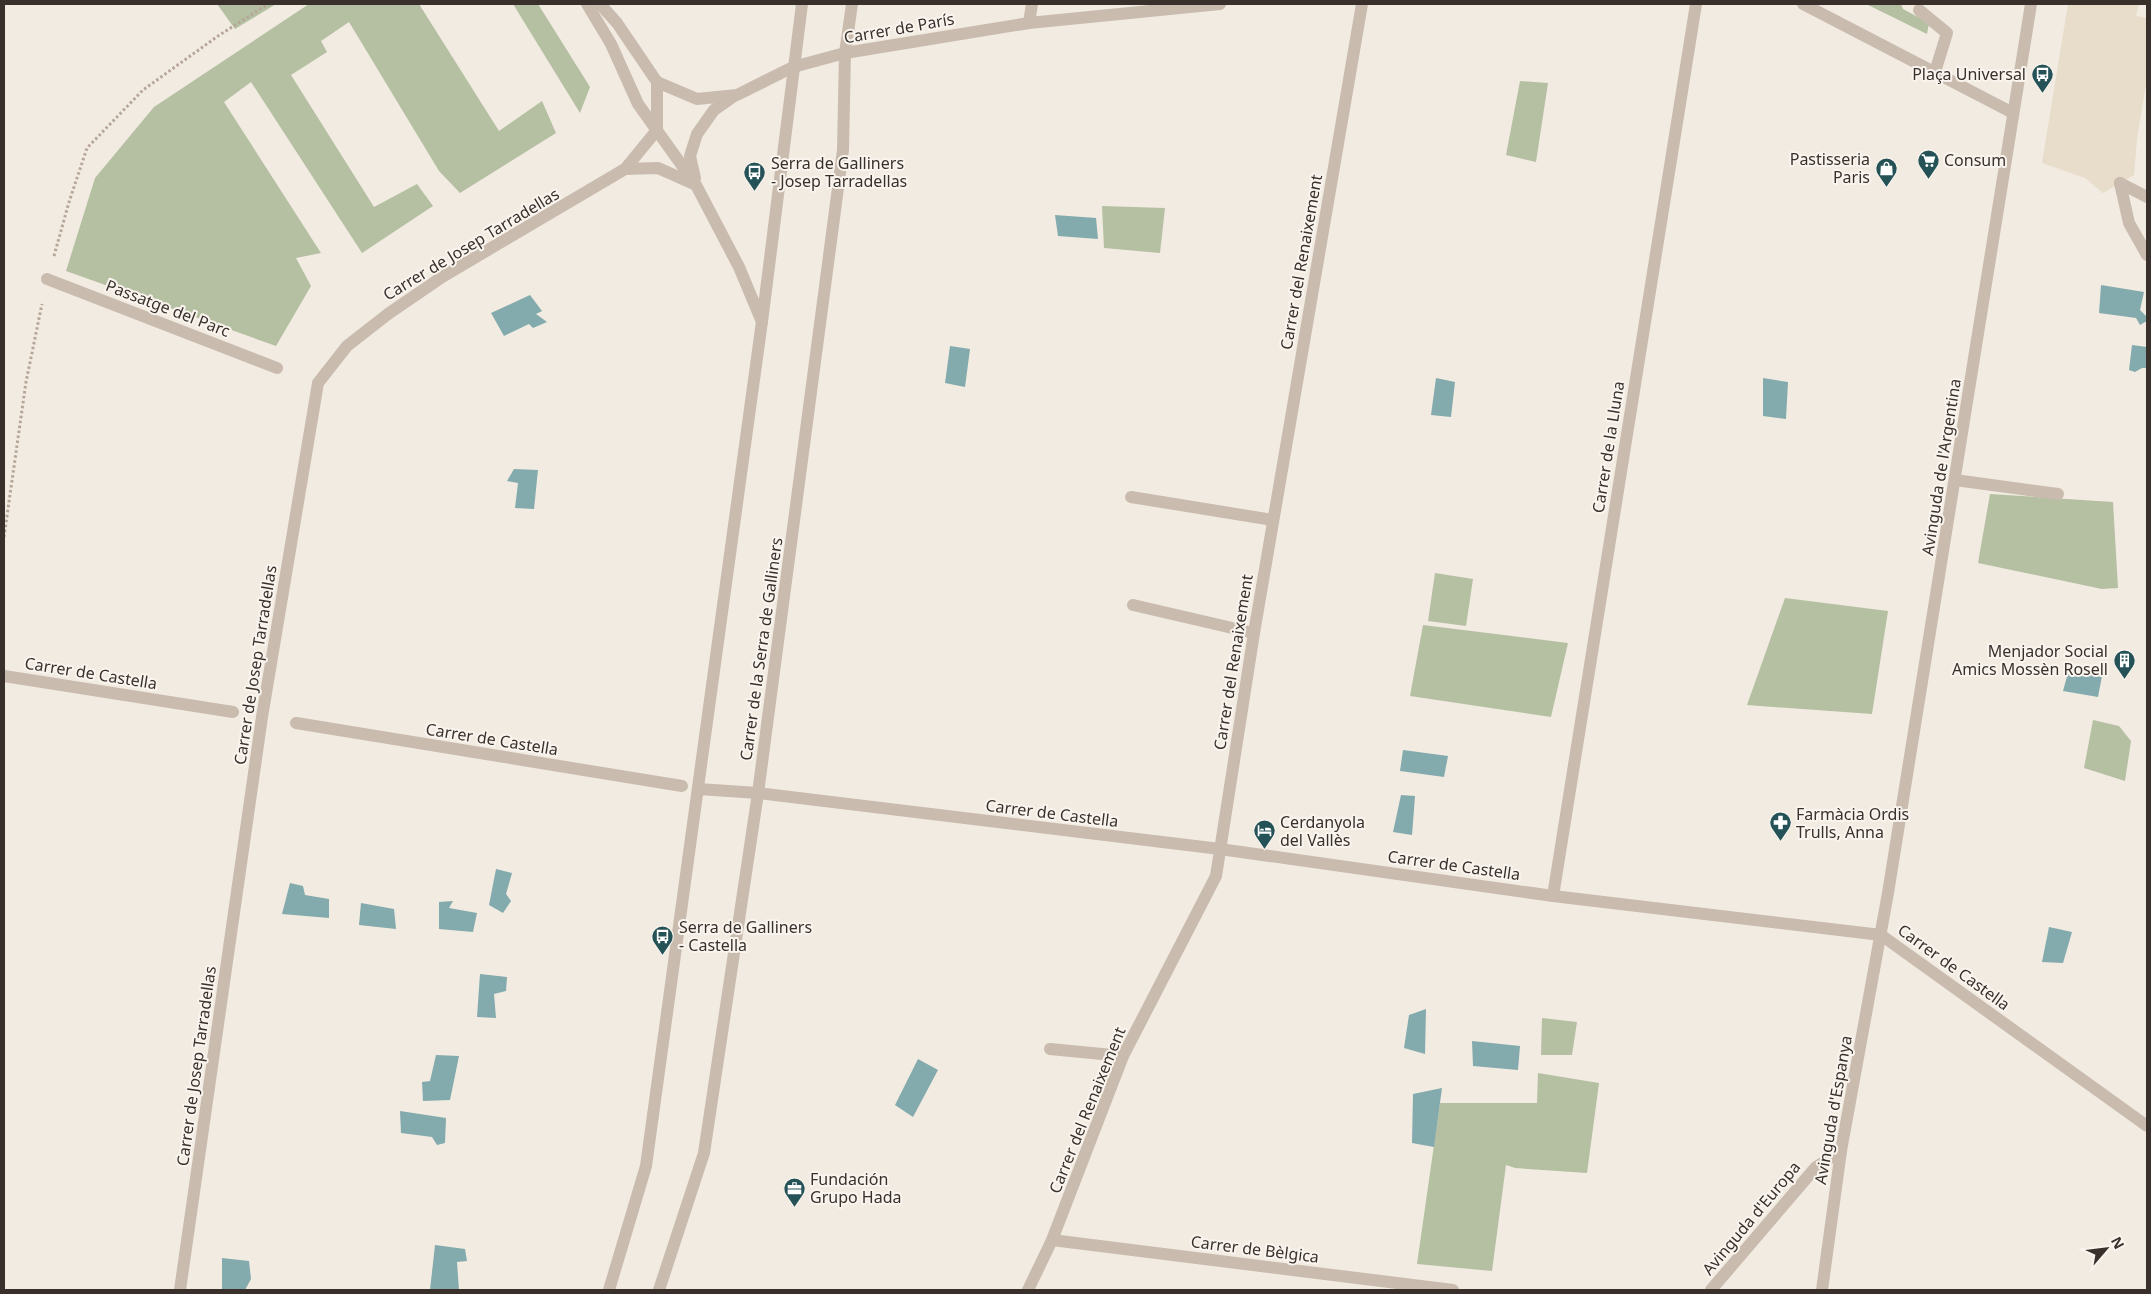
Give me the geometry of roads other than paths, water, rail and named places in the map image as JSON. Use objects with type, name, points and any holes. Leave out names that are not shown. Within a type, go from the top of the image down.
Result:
[{"type":"street","points":[[587,4],[611,44],[638,104],[696,185],[739,267],[762,322]]},
{"type":"street","points":[[600,4],[617,23],[657,82],[697,99],[736,95]]},
{"type":"street","points":[[611,1287],[646,1166],[762,322],[802,4]]},
{"type":"street","name":"Carrer de la Serra de Galliners","points":[[659,1290],[704,1153],[758,793],[843,150],[845,53],[852,4]]},
{"type":"street","points":[[1029,23],[1032,4]]},
{"type":"street","name":"Carrer de París","points":[[736,95],[793,67],[845,53],[1029,23],[1220,4]]},
{"type":"street","name":"Carrer del Renaixement","points":[[1028,1290],[1052,1240],[1123,1056],[1216,876],[1254,633],[1362,4]]},
{"type":"street","name":"Carrer de la Lluna","points":[[1552,896],[1696,4]]},
{"type":"street","points":[[1803,4],[2013,113]]},
{"type":"street","name":"Avinguda de l'Argentina","points":[[1881,935],[2004,182],[2031,4]]},
{"type":"street","points":[[1919,10],[1947,33],[1935,72]]},
{"type":"street","points":[[625,169],[656,130],[657,82]]},
{"type":"street","points":[[696,185],[690,156],[697,134],[714,110],[736,95]]},
{"type":"street","points":[[625,169],[658,168],[696,185]]},
{"type":"street","name":"Carrer de Josep Tarradellas","points":[[180,1290],[262,717],[318,383],[347,346],[388,314],[442,277],[625,169]]},
{"type":"street","points":[[2147,197],[2120,183],[2129,224],[2147,255]]},
{"type":"street","name":"Passatge del Parc","points":[[47,279],[277,368]]},
{"type":"street","points":[[1955,480],[2058,494]]},
{"type":"street","points":[[1131,497],[1273,520]]},
{"type":"street","points":[[1133,604],[1254,633]]},
{"type":"street","name":"Carrer de Castella","points":[[4,676],[233,712]]},
{"type":"street","name":"Carrer de Castella","points":[[296,723],[682,786]]},
{"type":"street","name":"Carrer de Castella","points":[[698,789],[758,793],[1220,848],[1552,896],[1881,935],[2147,1126]]},
{"type":"street","name":"Avinguda d'Espanya","points":[[1822,1290],[1841,1151],[1881,935]]},
{"type":"street","points":[[1050,1049],[1123,1056]]},
{"type":"street","name":"Avinguda d'Europa","points":[[1711,1290],[1816,1167],[1841,1151]]},
{"type":"street","name":"Carrer de Bèlgica","points":[[1052,1240],[1453,1290]]},
{"type":"water","points":[[1055,215],[1096,218],[1098,239],[1058,236]]},
{"type":"water","points":[[2101,285],[2144,292],[2140,310],[2147,317],[2147,321],[2140,325],[2136,318],[2099,313]]},
{"type":"water","points":[[530,295],[542,311],[536,314],[547,322],[533,328],[529,324],[504,336],[491,313]]},
{"type":"water","points":[[2132,345],[2147,347],[2147,368],[2142,368],[2135,372],[2129,370]]},
{"type":"water","points":[[950,346],[970,349],[965,387],[945,383]]},
{"type":"water","points":[[1436,378],[1455,382],[1451,417],[1431,415]]},
{"type":"water","points":[[1763,378],[1788,382],[1786,419],[1763,416]]},
{"type":"water","points":[[514,469],[538,470],[534,509],[515,508],[518,483],[507,481]]},
{"type":"water","points":[[2068,673],[2102,676],[2098,697],[2063,691]]},
{"type":"water","points":[[1403,750],[1448,756],[1444,777],[1400,771]]},
{"type":"water","points":[[1401,795],[1415,796],[1412,835],[1393,832]]},
{"type":"water","points":[[496,869],[512,873],[506,894],[511,901],[503,913],[489,905]]},
{"type":"water","points":[[290,883],[303,886],[305,895],[329,899],[329,918],[282,914]]},
{"type":"water","points":[[453,901],[449,908],[477,913],[473,932],[439,929],[439,902]]},
{"type":"water","points":[[361,903],[394,909],[396,929],[359,925]]},
{"type":"water","points":[[2049,927],[2072,932],[2063,963],[2042,962]]},
{"type":"water","points":[[480,974],[507,977],[506,991],[494,994],[496,1018],[477,1017]]},
{"type":"water","points":[[1426,1009],[1425,1054],[1404,1048],[1409,1015]]},
{"type":"water","points":[[1472,1041],[1520,1046],[1518,1070],[1473,1066]]},
{"type":"water","points":[[436,1055],[459,1056],[450,1100],[423,1101],[422,1082],[430,1081]]},
{"type":"water","points":[[918,1059],[938,1070],[913,1117],[895,1105]]},
{"type":"water","points":[[1442,1088],[1434,1147],[1412,1143],[1413,1094]]},
{"type":"water","points":[[400,1111],[446,1118],[445,1143],[437,1145],[432,1137],[401,1133]]},
{"type":"water","points":[[435,1245],[465,1249],[467,1261],[457,1262],[459,1290],[430,1290]]},
{"type":"water","points":[[222,1258],[249,1261],[251,1279],[245,1290],[222,1290]]},
{"type":"place","name":"Plaça Universal","points":[[2042,93]]},
{"type":"place","name":"Consum","points":[[1928,179]]},
{"type":"place","name":"Pastisseria Paris","points":[[1886,187]]},
{"type":"place","name":"Serra de Galliners - Josep Tarradellas","points":[[755,191]]},
{"type":"place","name":"Menjador Social Amics Mossèn Rosell","points":[[2124,679]]},
{"type":"place","name":"Farmàcia Ordis Trulls, Anna","points":[[1780,842]]},
{"type":"place","name":"Cerdanyola del Vallès","points":[[1264,850]]},
{"type":"place","name":"Serra de Galliners - Castella","points":[[663,955]]},
{"type":"place","name":"Fundación Grupo Hada","points":[[794,1207]]}]
